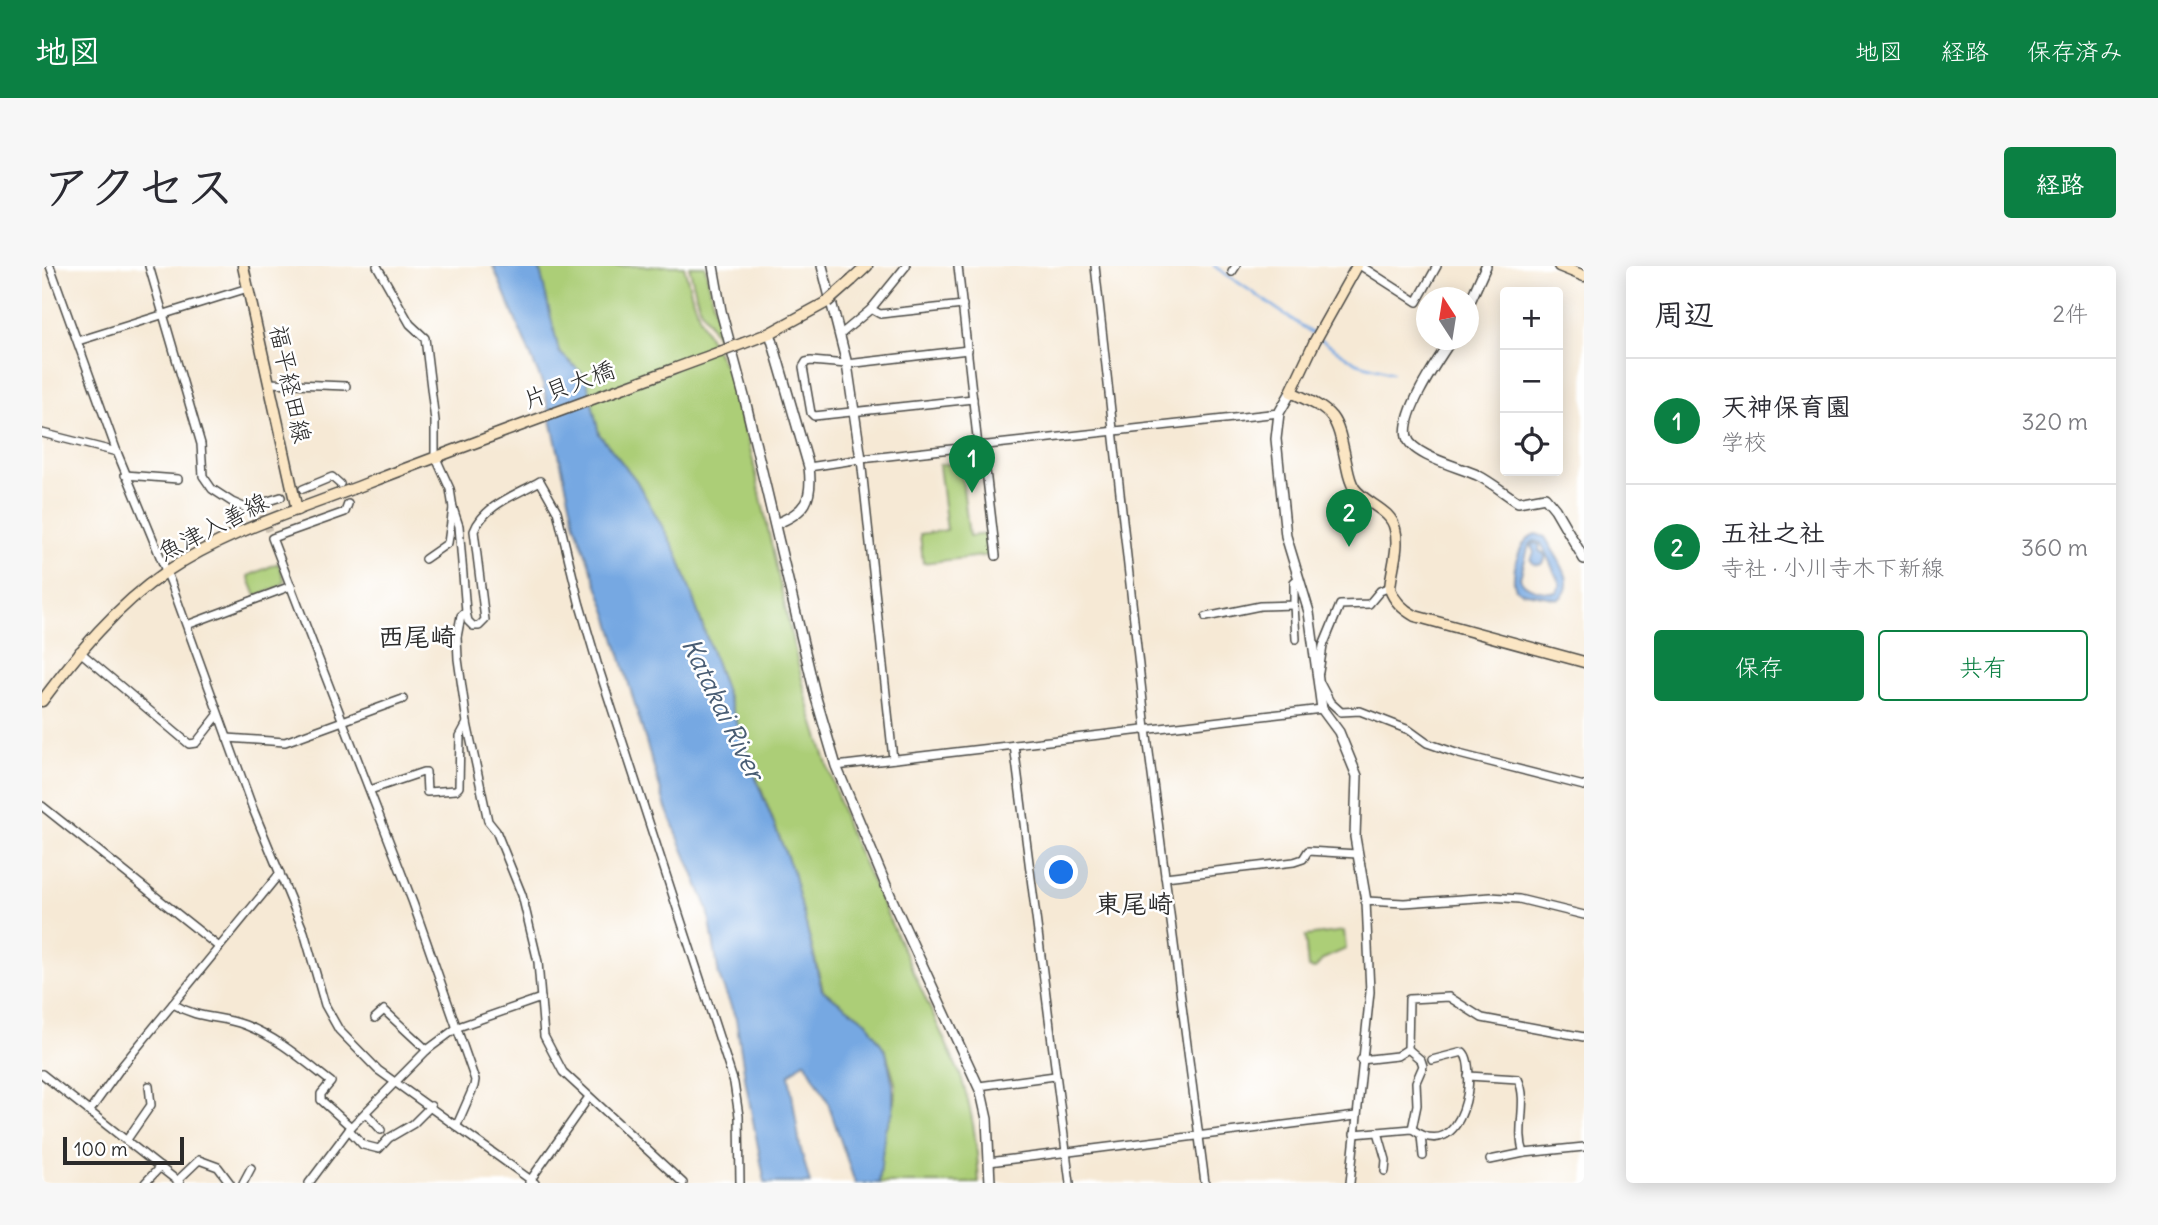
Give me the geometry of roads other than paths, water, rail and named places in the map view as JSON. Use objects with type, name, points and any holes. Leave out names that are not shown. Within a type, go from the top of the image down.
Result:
[{"type":"main road","name":"福平経田線","points":[[243,266],[297,510]]},
{"type":"main road","points":[[770,334],[827,302],[867,266]]},
{"type":"main road","points":[[1359,266],[1315,341],[1290,392],[1329,412],[1342,434],[1353,487],[1390,519],[1395,527],[1390,587],[1393,596],[1415,617],[1584,662]]},
{"type":"main road","points":[[1559,266],[1584,276]]},
{"type":"main road","name":"片貝大橋","points":[[440,455],[770,334]]},
{"type":"main road","name":"魚津入善線","points":[[42,701],[79,651],[112,616],[165,573],[213,545],[440,455]]},
{"type":"street","points":[[50,266],[125,475],[187,625],[253,809],[304,932],[325,1005],[340,1030],[378,1070],[457,1125],[531,1182],[589,1097]]},
{"type":"street","points":[[149,266],[201,444],[204,476],[212,489],[246,508],[281,497]]},
{"type":"street","points":[[377,266],[410,324],[425,338],[440,455],[459,526],[466,612],[472,626],[485,620],[474,531],[478,522],[495,506],[540,481],[556,511],[597,663],[734,1083],[739,1116],[740,1183]]},
{"type":"street","points":[[713,266],[721,311],[816,698],[836,766],[893,902],[979,1086],[987,1119],[990,1183]]},
{"type":"street","points":[[822,266],[841,334],[855,412],[893,759]]},
{"type":"street","points":[[841,334],[871,309],[906,266]]},
{"type":"street","points":[[958,266],[973,399],[996,556]]},
{"type":"street","points":[[1096,266],[1146,729],[1205,1183]]},
{"type":"street","points":[[1359,266],[1417,302],[1437,266]]},
{"type":"street","points":[[1477,287],[1486,266]]},
{"type":"street","points":[[78,341],[248,288]]},
{"type":"street","points":[[871,309],[880,314],[963,304]]},
{"type":"street","points":[[770,334],[809,467],[811,486],[807,502],[793,517],[775,524]]},
{"type":"street","points":[[968,350],[847,364],[811,360],[803,367],[811,413],[814,416],[973,399]]},
{"type":"street","points":[[1444,350],[1425,380],[1407,424],[1407,436],[1411,445],[1433,458],[1476,475],[1518,502],[1545,497],[1584,559]]},
{"type":"street","points":[[269,383],[346,386]]},
{"type":"street","points":[[1290,392],[1279,413],[1276,439],[1286,536],[1309,612],[1322,709],[1339,732],[1357,776],[1354,837],[1366,901],[1370,992],[1350,1183]]},
{"type":"street","points":[[809,467],[860,459],[1279,413]]},
{"type":"street","points":[[42,433],[117,453]]},
{"type":"street","points":[[125,475],[178,479]]},
{"type":"street","points":[[303,489],[332,477],[340,484]]},
{"type":"street","points":[[348,504],[345,512],[272,538],[458,1027],[475,1080],[457,1125]]},
{"type":"street","points":[[425,559],[448,543],[453,508]]},
{"type":"street","points":[[1296,639],[1294,582],[1299,578]]},
{"type":"street","points":[[187,625],[291,586]]},
{"type":"street","points":[[1316,676],[1320,671],[1323,646],[1340,605],[1368,604],[1380,591],[1390,587]]},
{"type":"street","points":[[1206,617],[1260,606],[1294,605]]},
{"type":"street","points":[[466,612],[461,616],[457,637],[459,675],[467,723],[488,821],[496,831],[522,895],[538,962],[544,1036],[563,1072],[682,1183]]},
{"type":"street","points":[[79,651],[189,744],[196,743],[218,715]]},
{"type":"street","points":[[1316,676],[1330,702],[1341,712],[1360,711],[1409,730],[1427,743],[1459,754],[1584,786]]},
{"type":"street","points":[[227,738],[285,742],[403,699]]},
{"type":"street","points":[[836,766],[1322,709]]},
{"type":"street","points":[[369,790],[426,772],[427,792],[456,790],[459,787],[460,736],[467,723]]},
{"type":"street","points":[[1014,745],[1070,1183]]},
{"type":"street","points":[[42,806],[219,947]]},
{"type":"street","points":[[1165,877],[1294,862],[1303,859],[1308,851],[1357,854]]},
{"type":"street","points":[[89,1112],[122,1066],[280,873]]},
{"type":"street","points":[[1366,901],[1417,902],[1491,897],[1519,899],[1584,915]]},
{"type":"street","points":[[1408,1049],[1409,999],[1449,997],[1482,1018],[1584,1037]]},
{"type":"street","points":[[309,1183],[350,1129],[427,1050],[458,1027],[541,998]]},
{"type":"street","points":[[173,1004],[189,1014],[246,1025],[290,1050],[331,1082],[321,1094],[321,1100],[363,1145],[379,1149],[389,1138],[413,1124],[431,1107]]},
{"type":"street","points":[[375,1018],[384,1010],[427,1050]]},
{"type":"street","points":[[1361,1060],[1397,1056],[1408,1049]]},
{"type":"street","points":[[1408,1049],[1421,1060],[1423,1066],[1416,1082],[1417,1105],[1412,1129]]},
{"type":"street","points":[[1354,1134],[1412,1129],[1421,1135],[1433,1137],[1454,1129],[1464,1106],[1469,1063],[1467,1055],[1463,1052],[1433,1060]]},
{"type":"street","points":[[42,1074],[179,1182],[199,1160],[218,1167],[229,1183]]},
{"type":"street","points":[[979,1086],[1055,1076]]},
{"type":"street","points":[[1468,1076],[1518,1079],[1522,1091],[1520,1142],[1524,1153]]},
{"type":"street","points":[[127,1140],[151,1105],[149,1086]]},
{"type":"street","points":[[366,1113],[381,1129]]},
{"type":"street","points":[[989,1162],[1356,1116]]},
{"type":"street","points":[[1378,1132],[1385,1171]]},
{"type":"street","points":[[1421,1135],[1423,1156]]},
{"type":"street","points":[[1490,1160],[1524,1153],[1584,1147]]},
{"type":"street","points":[[145,1183],[159,1167]]},
{"type":"street","points":[[243,1183],[251,1168]]},
{"type":"water","name":"Katakai River","points":[[493,266],[539,266],[559,352],[586,377],[599,434],[636,480],[677,553],[758,784],[793,872],[822,990],[867,1022],[886,1052],[893,1085],[893,1111],[885,1129],[879,1183],[855,1183],[827,1100],[805,1061],[789,1075],[800,1146],[810,1183],[765,1183],[736,1019],[719,976],[708,909],[666,808],[609,618],[575,524],[543,385]]},
{"type":"water","points":[[1536,534],[1545,537],[1561,564],[1567,586],[1559,599],[1516,589],[1516,562],[1530,537]],"holes":[[[1534,541],[1541,543],[1560,584],[1557,592],[1530,588],[1520,578],[1529,545]]]},
{"type":"water","points":[[1534,543],[1540,545],[1539,551],[1545,555],[1545,560],[1540,565],[1531,560],[1534,552],[1531,546]]},
{"type":"waterway","points":[[1214,266],[1315,335]]},
{"type":"waterway","points":[[1320,339],[1357,363],[1392,373]]},
{"type":"tunnel","points":[[258,505],[272,538]]},
{"type":"place","name":"天神保育園","points":[[972,493]]},
{"type":"place","name":"五社之社","points":[[1349,547]]},
{"type":"district","name":"西尾崎","points":[[417,637]]},
{"type":"district","name":"東尾崎","points":[[1134,904]]}]
